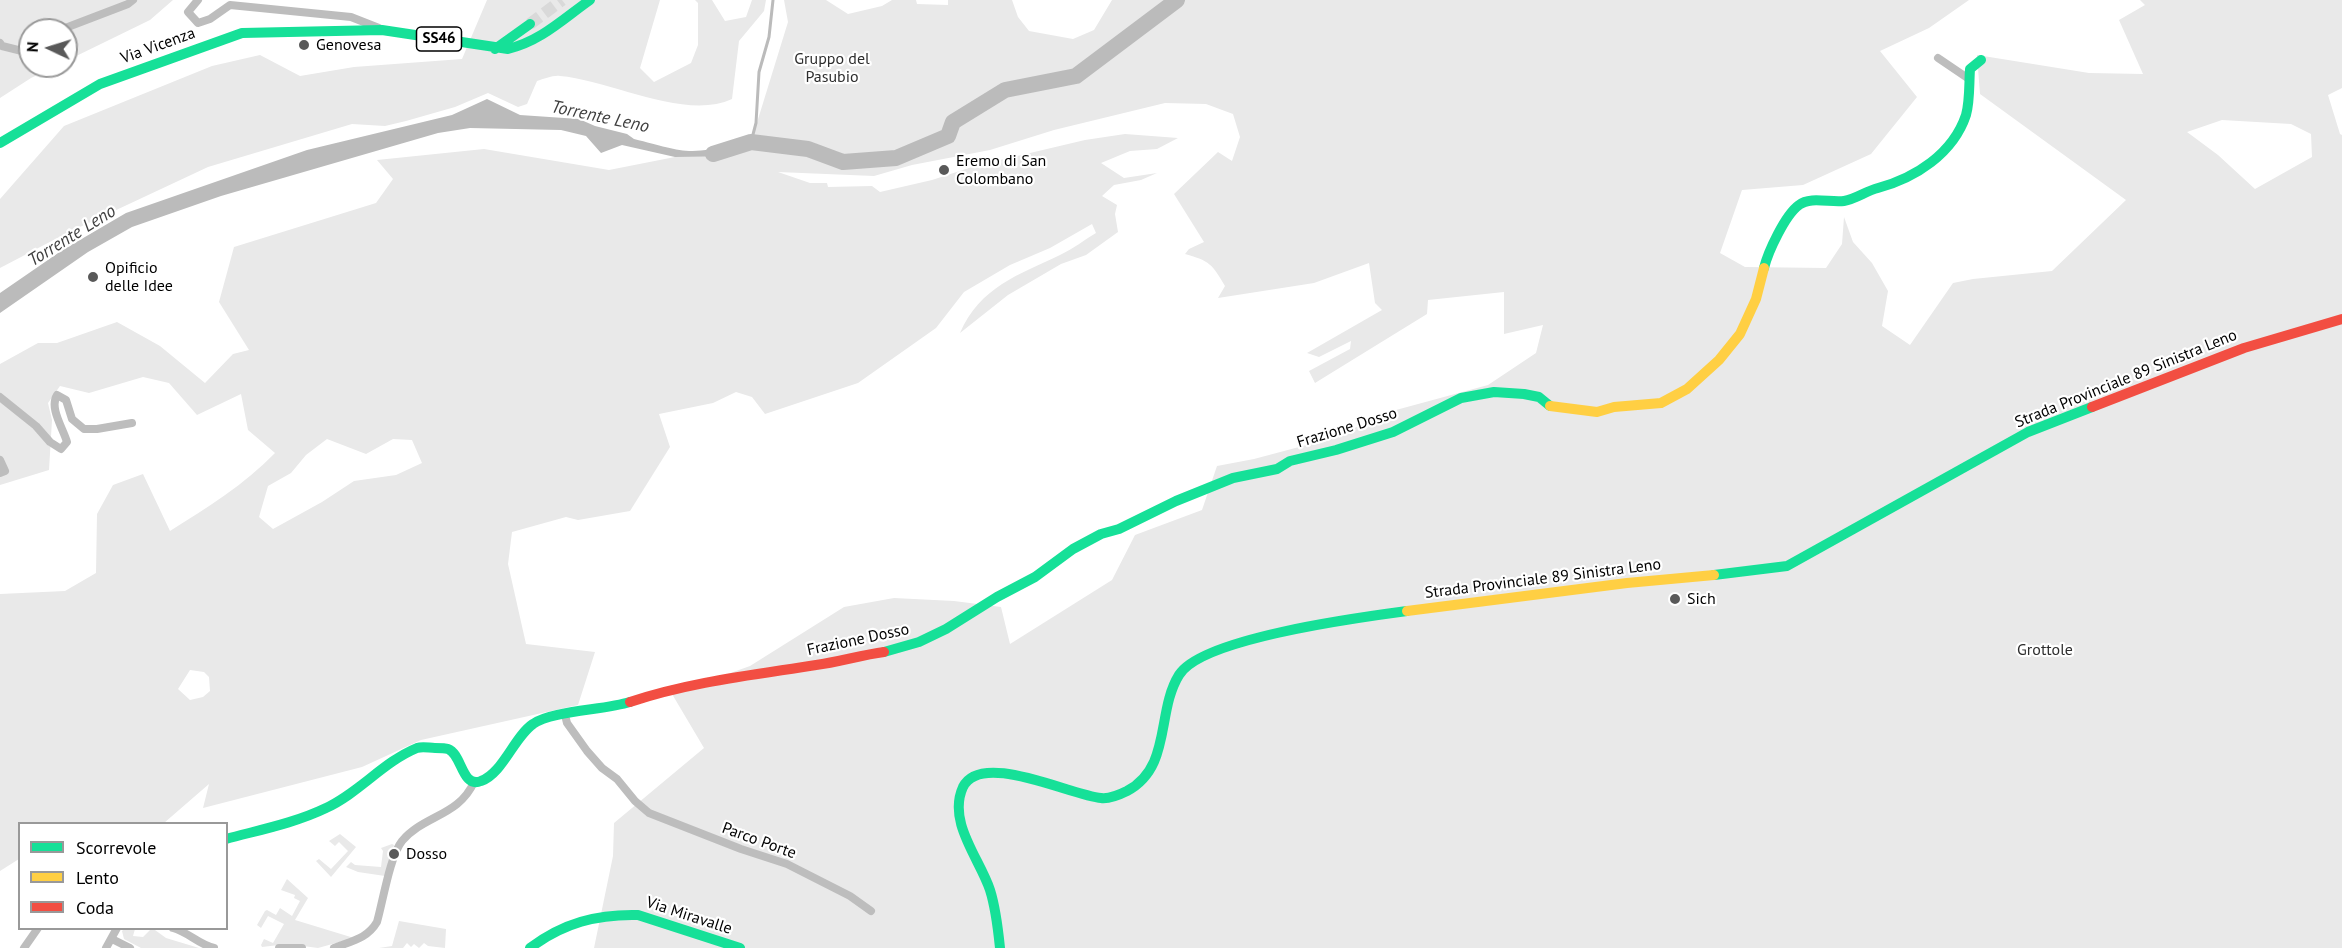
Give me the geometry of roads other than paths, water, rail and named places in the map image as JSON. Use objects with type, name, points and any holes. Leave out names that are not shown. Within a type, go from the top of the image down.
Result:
[{"type":"street","points":[[78,23],[133,0]]},
{"type":"street","points":[[198,0],[188,12],[198,23],[210,19],[230,5],[351,17],[368,22],[382,30]]},
{"type":"street","name":"SS46","points":[[382,30],[495,48],[523,47],[590,0]]},
{"type":"street","points":[[495,48],[530,24]]},
{"type":"street","name":"Via Vicenza","points":[[0,143],[100,84],[230,36],[256,32],[382,30]]},
{"type":"street","points":[[0,43],[2,46],[18,50]]},
{"type":"street","points":[[1938,58],[1969,79]]},
{"type":"street","name":"Frazione Dosso","points":[[568,715],[616,706],[675,688],[831,663],[859,655],[891,651],[919,642],[946,629],[1035,577],[1080,545],[1101,534],[1119,529],[1176,501],[1233,478],[1277,469],[1290,461],[1336,450],[1393,432],[1461,398],[1494,392],[1524,394],[1539,397],[1552,408],[1597,412],[1614,407],[1661,404],[1687,389],[1700,378],[1719,360],[1740,334],[1758,292],[1767,255],[1782,226],[1799,204],[1810,201],[1844,201],[1877,188],[1893,185],[1932,163],[1953,140],[1966,114],[1970,69],[1981,60]]},
{"type":"street","name":"Strada Provinciale 89 Sinistra Leno","points":[[1000,948],[995,906],[989,885],[961,819],[959,804],[963,789],[971,780],[984,772],[1005,772],[1090,797],[1105,798],[1131,789],[1140,783],[1155,763],[1175,681],[1189,663],[1216,651],[1290,631],[1371,614],[1645,581],[1751,573],[1787,566],[2028,432],[2244,348],[2342,319]]},
{"type":"street","points":[[0,398],[61,449],[67,442],[55,411],[54,400],[57,395],[66,400],[72,419],[84,429],[132,423]]},
{"type":"street","points":[[0,460],[5,471],[0,473]]},
{"type":"street","points":[[334,948],[356,941],[373,928],[379,915],[396,852],[403,840],[419,826],[462,802],[474,783],[490,776],[531,725],[544,718],[568,715]]},
{"type":"street","name":"Parco Porte","points":[[568,715],[567,723],[587,751],[649,813],[787,864],[850,897],[871,912]]},
{"type":"street","points":[[228,838],[327,808],[353,792],[396,759],[420,747],[440,747],[454,753],[466,778],[474,783]]},
{"type":"street","name":"Via Miravalle","points":[[530,948],[558,927],[591,917],[620,914],[638,915],[740,948]]},
{"type":"street","points":[[24,948],[37,930]]},
{"type":"street","points":[[106,948],[116,930]]},
{"type":"street","points":[[180,930],[204,946],[214,948]]},
{"type":"street","points":[[112,939],[130,948]]},
{"type":"street","points":[[279,948],[302,948]]},
{"type":"waterway","points":[[751,142],[756,123],[759,72],[769,37],[773,0]]},
{"type":"waterway","name":"Torrente Leno","points":[[713,154],[751,142],[808,149],[843,162],[896,158],[948,136],[953,122],[1005,90],[1076,76],[1177,0]]},
{"type":"tunnel","points":[[530,24],[562,0]]},
{"type":"place","name":"Genovesa","points":[[304,45]]},
{"type":"place","name":"Eremo di San Colombano","points":[[944,170]]},
{"type":"place","name":"Opificio delle Idee","points":[[93,277]]},
{"type":"place","name":"Sich","points":[[1675,599]]},
{"type":"place","name":"Dosso","points":[[394,854]]},
{"type":"park label","name":"Gruppo del Pasubio","points":[[832,68]]},
{"type":"park label","name":"Grottole","points":[[2045,650]]}]
